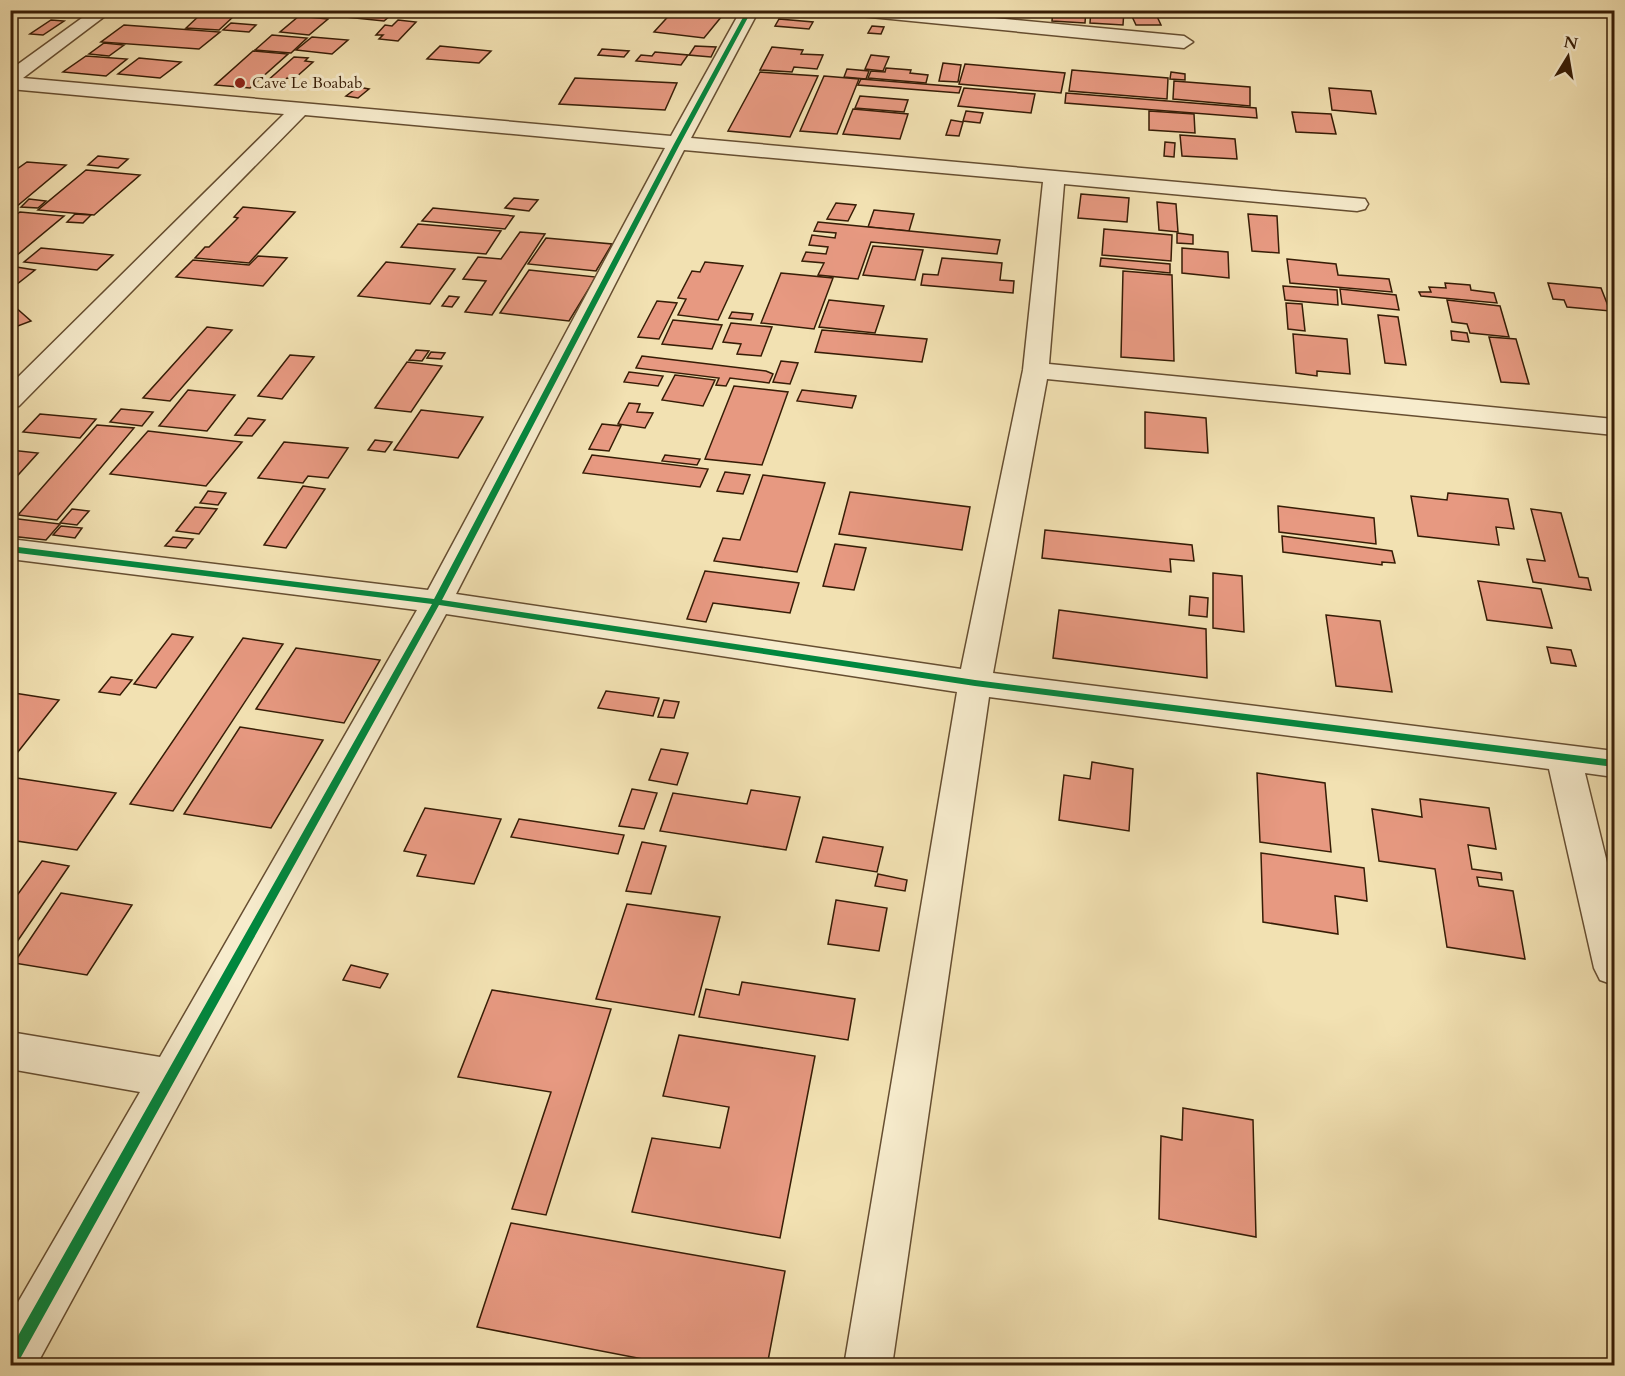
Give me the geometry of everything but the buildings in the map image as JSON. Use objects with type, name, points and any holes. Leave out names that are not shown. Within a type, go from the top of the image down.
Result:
[{"type":"street","points":[[10,81],[105,10]]},
{"type":"street","points":[[10,1364],[437,602],[677,144],[750,10]]},
{"type":"street","points":[[850,10],[1184,42]]},
{"type":"street","points":[[10,81],[298,111],[1357,204]]},
{"type":"street","points":[[10,400],[298,111]]},
{"type":"street","points":[[868,1365],[975,683],[1036,370],[1054,177]]},
{"type":"street","points":[[1036,370],[1614,427]]},
{"type":"street","points":[[10,549],[437,602],[975,683],[1614,764]]},
{"type":"street","points":[[1564,758],[1614,968]]},
{"type":"street","points":[[10,1050],[170,1078]]},
{"type":"cycle path","points":[[10,1364],[437,602],[677,144],[750,10]]},
{"type":"cycle path","points":[[10,549],[437,602],[975,683],[1614,764]]},
{"type":"place","name":"Cave Le Boabab","points":[[240,83]]}]
